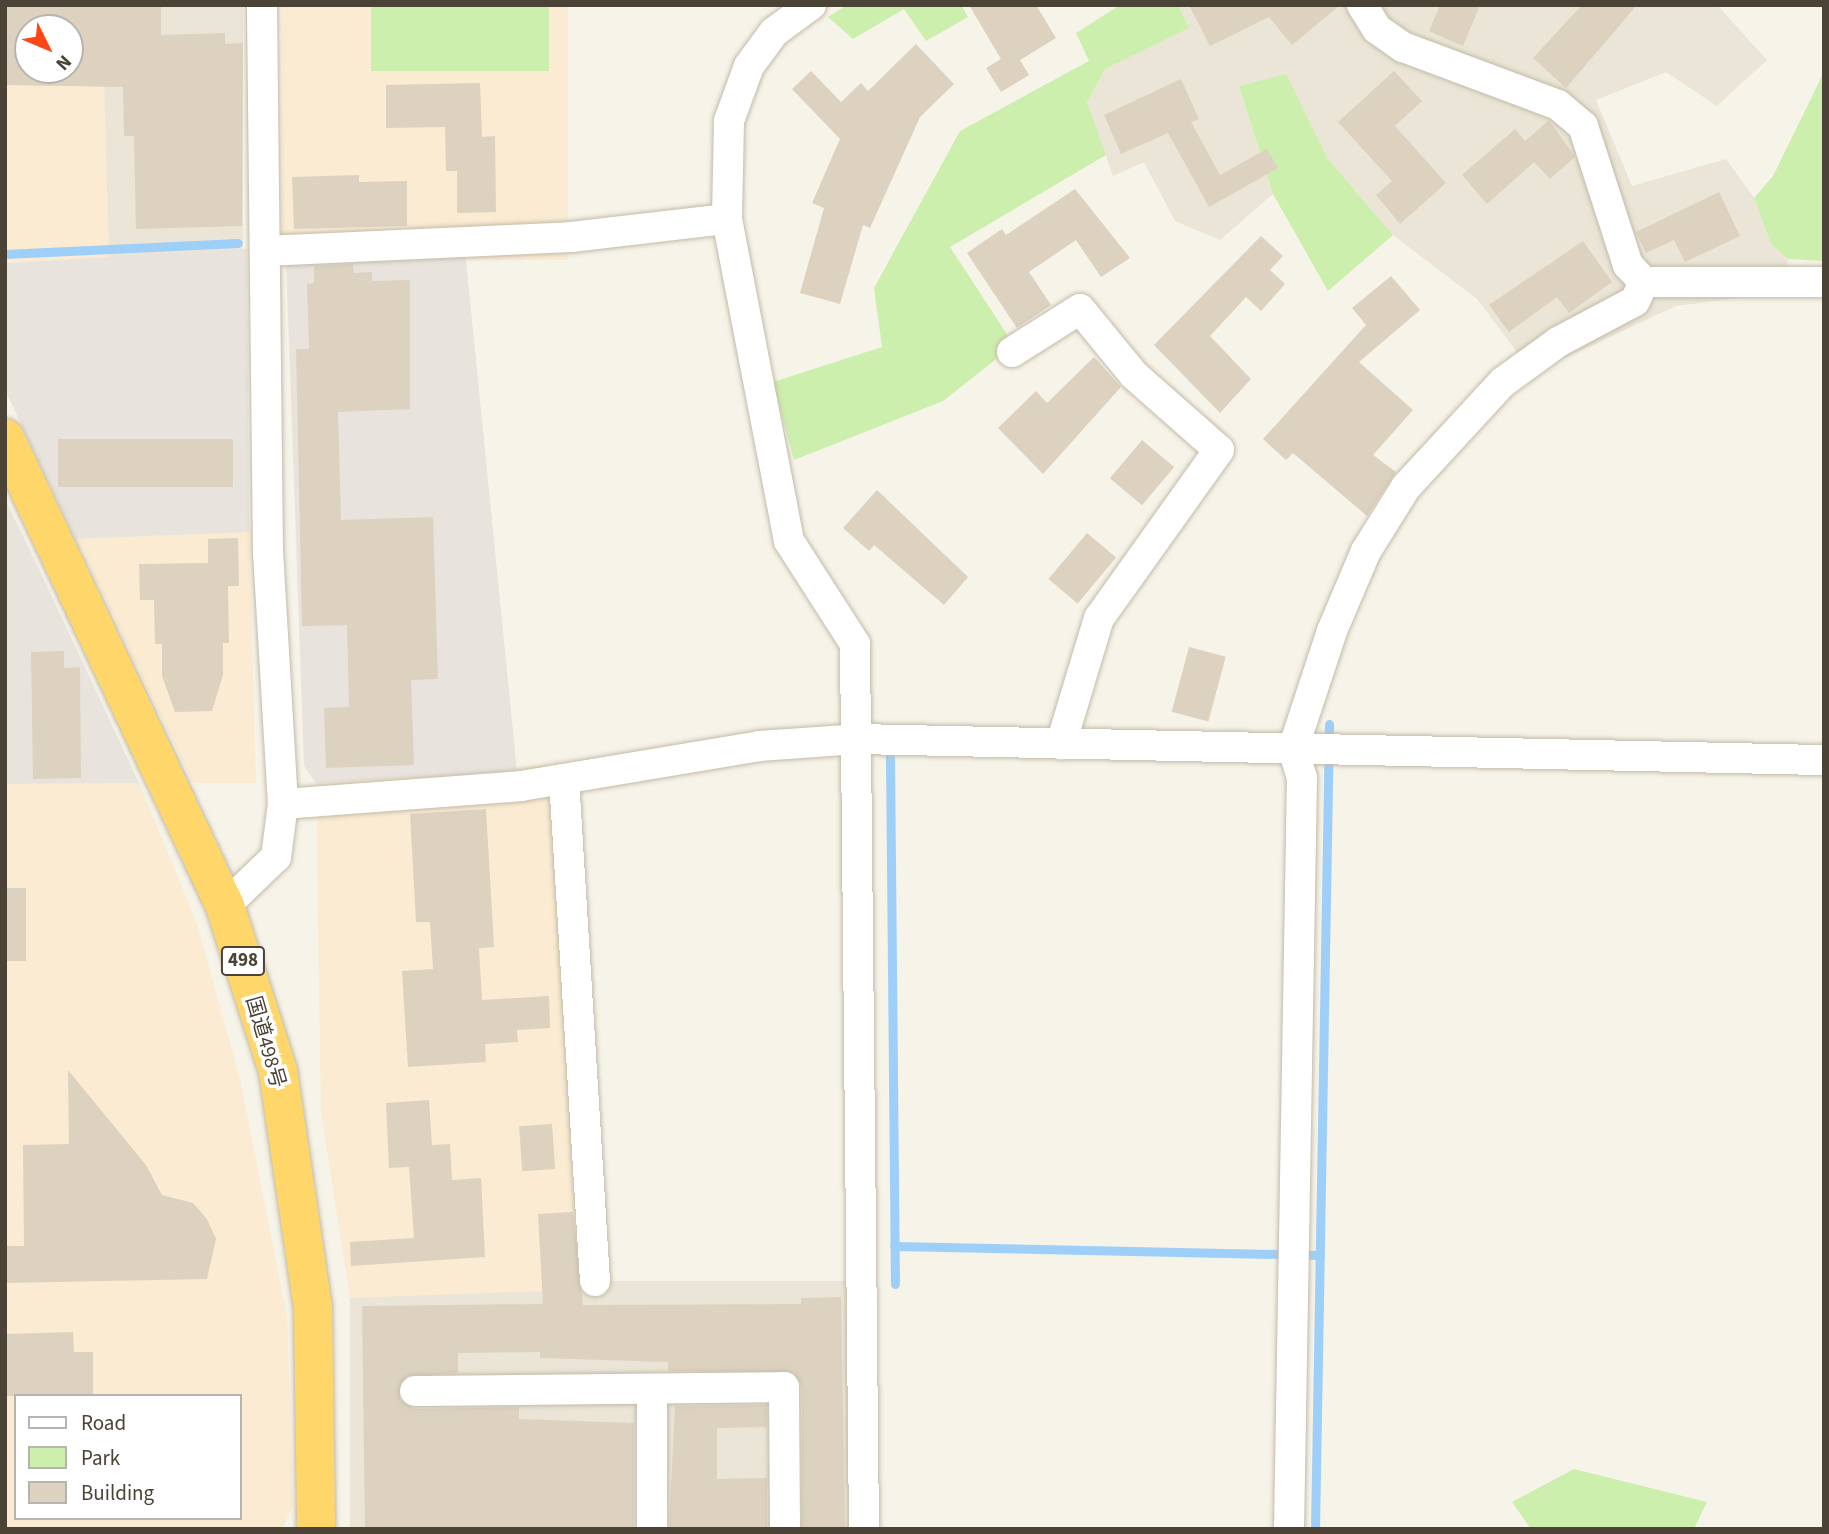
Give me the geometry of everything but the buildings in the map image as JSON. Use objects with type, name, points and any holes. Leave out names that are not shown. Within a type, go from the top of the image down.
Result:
[{"type":"highway","name":"国道498号","points":[[5,438],[225,905],[278,1071],[313,1307],[316,1529]]},
{"type":"street","points":[[225,905],[276,857],[284,804],[268,553],[262,5]]},
{"type":"street","points":[[1362,5],[1377,29],[1402,47],[1558,105],[1583,126],[1628,265],[1644,282],[1824,282]]},
{"type":"street","points":[[803,7],[748,66],[729,121],[727,219],[789,541],[855,644],[864,1529]]},
{"type":"street","points":[[265,251],[570,237],[727,219]]},
{"type":"street","points":[[1289,1529],[1302,778],[1318,750],[1342,608],[1366,551],[1406,487],[1503,382],[1558,342],[1635,300],[1644,282]]},
{"type":"street","points":[[1012,352],[1080,309],[1134,375],[1219,450],[1099,618],[1061,744]]},
{"type":"street","points":[[284,804],[564,779],[759,746],[858,739],[1824,760]]},
{"type":"street","points":[[564,779],[595,1281]]},
{"type":"street","points":[[415,1391],[784,1387],[785,1529]]},
{"type":"street","points":[[652,1389],[652,1529]]},
{"type":"shaded area","points":[[5,5],[102,5],[109,257],[5,263]]},
{"type":"shaded area","points":[[102,5],[243,5],[243,257],[102,257]]},
{"type":"shaded area","points":[[282,5],[568,5],[568,260],[282,260]]},
{"type":"shaded area","points":[[1178,5],[1717,5],[1767,60],[1717,106],[1666,72],[1596,100],[1632,186],[1726,159],[1754,198],[1771,244],[1788,259],[1784,292],[1676,306],[1533,373],[1477,299],[1393,235],[1328,159],[1286,74],[1239,86],[1273,194],[1220,240],[1175,221],[1144,162],[1113,176],[1087,102],[1105,69],[1188,28]]},
{"type":"shaded area","points":[[247,249],[249,532],[76,539],[5,390],[5,263]]},
{"type":"shaded area","points":[[465,250],[517,771],[316,783],[304,766],[286,260]]},
{"type":"shaded area","points":[[5,499],[39,569],[139,783],[5,784]]},
{"type":"shaded area","points":[[249,532],[256,783],[193,783],[76,539]]},
{"type":"shaded area","points":[[572,763],[605,1289],[350,1298],[321,1112],[316,783]]},
{"type":"shaded area","points":[[139,783],[197,924],[240,1079],[287,1317],[293,1505],[282,1529],[5,1529],[5,784]]},
{"type":"shaded area","points":[[350,1281],[874,1281],[874,1529],[350,1529]]},
{"type":"green space","points":[[371,5],[549,5],[549,71],[371,71]]},
{"type":"green space","points":[[847,5],[961,5],[968,17],[926,41],[904,9],[853,39],[828,17]]},
{"type":"green space","points":[[1120,5],[1178,5],[1189,28],[1105,69],[1087,102],[1106,155],[950,247],[1014,345],[943,401],[794,460],[773,382],[882,347],[874,288],[960,131],[1089,61],[1076,33]]},
{"type":"green space","points":[[1824,72],[1824,261],[1788,259],[1771,244],[1754,198],[1773,176]]},
{"type":"green space","points":[[1286,74],[1328,159],[1393,235],[1328,291],[1273,194],[1239,86]]},
{"type":"green space","points":[[1574,1469],[1707,1502],[1694,1529],[1531,1529],[1512,1502]]},
{"type":"waterway","points":[[5,254],[238,243]]},
{"type":"waterway","points":[[1315,1529],[1329,724]]},
{"type":"waterway","points":[[890,757],[895,1284]]},
{"type":"waterway","points":[[894,1246],[1320,1255]]}]
